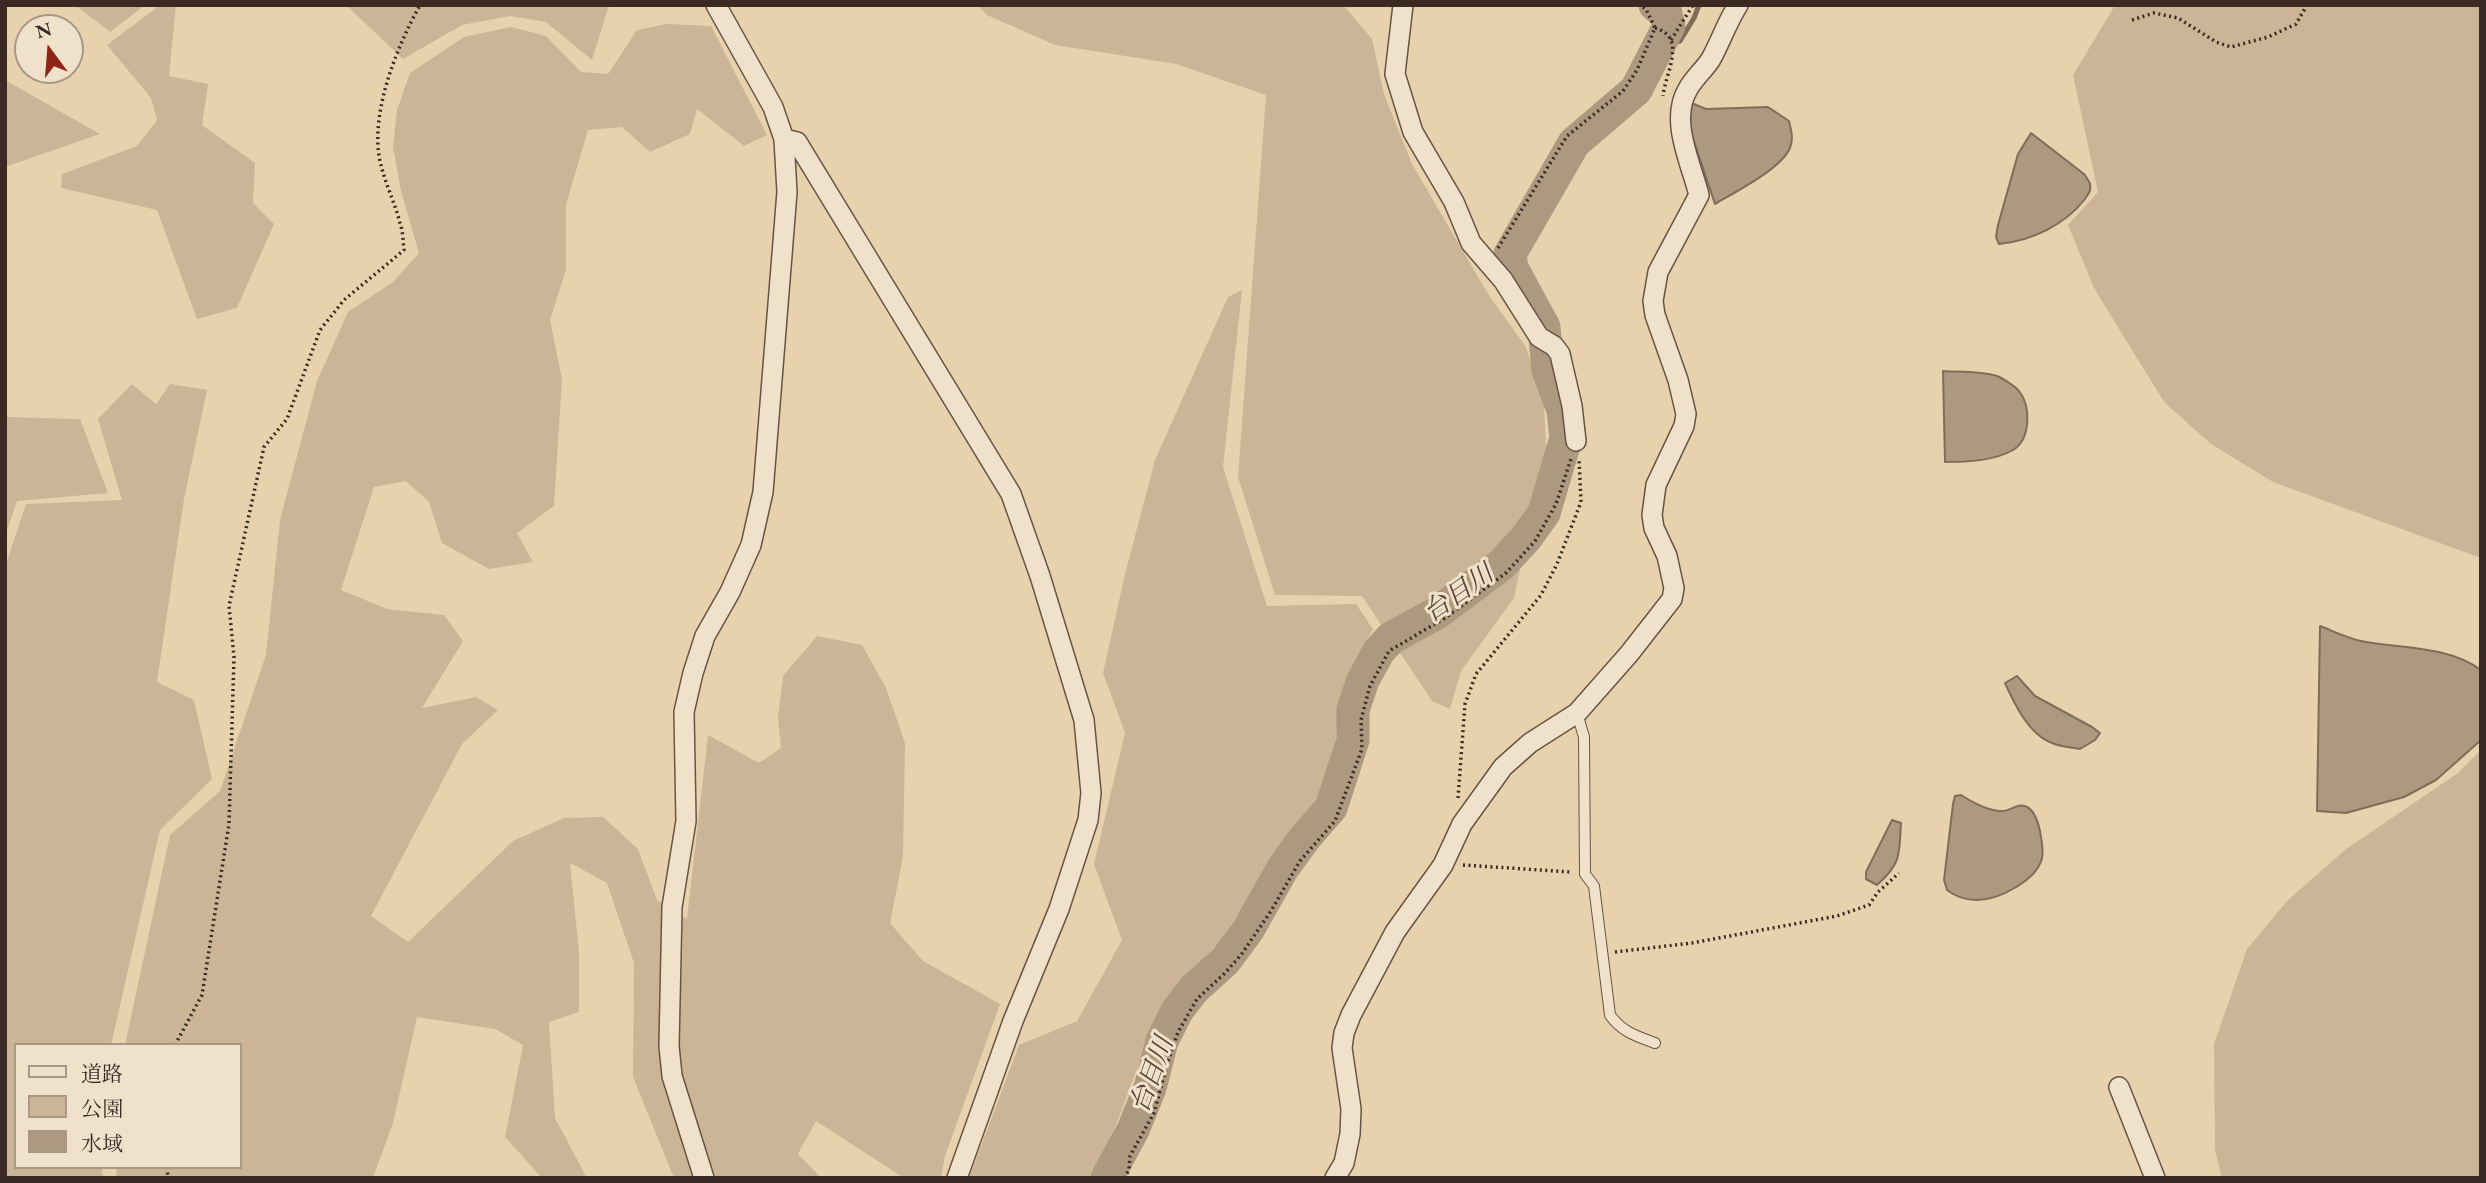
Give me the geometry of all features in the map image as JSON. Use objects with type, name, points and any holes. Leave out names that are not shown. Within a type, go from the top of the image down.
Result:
[{"type":"street","points":[[705,1178],[672,1076],[669,1046],[672,906],[686,821],[684,712],[705,636],[730,592],[751,545],[760,511],[786,215],[784,139],[773,107],[716,5]]},
{"type":"street","points":[[1335,1178],[1344,1163],[1352,1109],[1342,1048],[1344,1033],[1395,932],[1443,865],[1462,824],[1503,767],[1530,743],[1577,713],[1629,654],[1672,599],[1674,587],[1667,556],[1654,528],[1653,503],[1656,485],[1684,426],[1686,414],[1678,380],[1655,315],[1654,286],[1658,272],[1699,195],[1682,128],[1680,114],[1683,100],[1689,87],[1712,56],[1738,5]]},
{"type":"street","points":[[1402,7],[1395,74],[1405,113],[1413,132],[1454,202],[1471,243],[1503,280],[1546,341],[1560,354],[1577,441]]},
{"type":"street","points":[[784,139],[797,142],[1011,494],[1040,576],[1084,720],[1091,793],[1088,820],[1059,909],[1013,1021],[957,1178]]},
{"type":"street","points":[[2119,1087],[2155,1178]]},
{"type":"lane","points":[[1577,713],[1584,737],[1585,874],[1594,886],[1610,1015],[1617,1026],[1626,1032],[1655,1043]]},
{"type":"path","points":[[176,1043],[202,995],[220,887],[230,810],[234,657],[229,606],[264,447],[287,419],[320,330],[344,300],[404,250],[401,223],[384,180],[379,153],[380,120],[397,51],[419,5]]},
{"type":"path","points":[[1490,266],[1503,238],[1567,136],[1623,91],[1637,70],[1655,28],[1646,9],[1640,5]]},
{"type":"path","points":[[1655,28],[1662,30],[1672,42],[1693,5]]},
{"type":"path","points":[[2133,20],[2154,13],[2178,18],[2216,43],[2231,47],[2268,37],[2296,24],[2307,5]]},
{"type":"path","points":[[1462,824],[1457,803],[1465,704],[1476,674],[1541,595],[1557,564],[1581,502],[1577,441]]},
{"type":"path","points":[[1124,1178],[1129,1170],[1130,1156],[1154,1113],[1178,1032],[1197,999],[1241,955],[1300,861],[1335,821],[1362,749],[1361,720],[1370,686],[1389,651],[1446,618],[1506,573],[1535,541],[1556,504],[1577,441]]},
{"type":"path","points":[[1443,865],[1494,866],[1585,874]]},
{"type":"path","points":[[1602,954],[1692,943],[1837,916],[1870,905],[1878,892],[1899,873]]},
{"type":"green space","points":[[75,5],[145,5],[110,32]]},
{"type":"green space","points":[[160,5],[176,5],[169,76],[208,84],[202,125],[255,163],[253,203],[274,224],[237,308],[197,319],[157,210],[61,188],[62,174],[137,146],[157,120],[151,98],[107,45]]},
{"type":"green space","points":[[346,5],[609,5],[592,60],[546,22],[510,16],[462,25],[403,59]]},
{"type":"green space","points":[[978,5],[1343,5],[1372,39],[1384,94],[1412,164],[1488,294],[1526,347],[1544,403],[1546,449],[1514,598],[1461,671],[1450,709],[1432,701],[1362,596],[1275,595],[1238,477],[1266,95],[1176,64],[1055,45],[987,15]]},
{"type":"green space","points":[[2115,5],[2481,5],[2481,558],[2273,482],[2211,444],[2164,402],[2094,288],[2068,225],[2098,192],[2073,75]]},
{"type":"green space","points":[[667,24],[711,26],[767,135],[744,146],[697,109],[690,134],[650,152],[622,127],[588,130],[566,205],[566,270],[550,320],[562,379],[554,506],[517,533],[533,562],[489,569],[442,543],[429,502],[406,481],[374,487],[341,590],[387,609],[444,615],[463,641],[422,708],[476,697],[498,710],[462,744],[371,916],[408,942],[513,841],[564,818],[603,817],[638,849],[657,900],[687,919],[708,735],[759,763],[781,748],[778,718],[783,676],[817,636],[862,645],[886,688],[905,743],[903,857],[890,923],[923,961],[1000,1004],[945,1156],[941,1178],[904,1178],[816,1121],[798,1154],[821,1178],[674,1178],[633,1077],[634,963],[607,883],[570,863],[579,952],[579,1012],[549,1022],[555,1118],[587,1178],[542,1178],[505,1137],[523,1045],[495,1029],[417,1017],[393,1123],[373,1178],[117,1178],[116,1169],[242,1169],[242,1043],[125,1043],[170,835],[220,791],[266,655],[280,520],[317,381],[348,312],[393,282],[419,253],[401,191],[393,147],[397,110],[410,73],[464,37],[511,27],[546,36],[581,72],[608,74],[637,30]]},
{"type":"green space","points":[[5,80],[100,134],[5,167]]},
{"type":"green space","points":[[1242,290],[1223,467],[1267,606],[1356,604],[1373,629],[1348,676],[1322,793],[1219,942],[1159,1011],[1105,1154],[1089,1178],[969,1178],[1019,1045],[1077,1021],[1122,940],[1094,864],[1125,733],[1103,673],[1125,574],[1155,460],[1228,297]]},
{"type":"green space","points":[[132,384],[156,404],[170,384],[207,390],[184,499],[157,682],[194,700],[212,779],[160,830],[111,1043],[14,1043],[14,1169],[102,1169],[103,1178],[5,1178],[5,567],[26,504],[122,500],[98,419]]},
{"type":"green space","points":[[5,417],[80,419],[108,493],[17,501],[5,536]]},
{"type":"green space","points":[[2481,750],[2481,1178],[2222,1178],[2215,1150],[2214,1044],[2247,949],[2287,901],[2346,849],[2458,773]]},
{"type":"water","points":[[1689,102],[1706,109],[1768,107],[1789,121],[1792,138],[1790,148],[1768,172],[1715,204],[1688,124]]},
{"type":"water","points":[[2031,133],[2084,174],[2090,183],[2090,190],[2068,217],[2047,230],[1999,244],[1996,237],[1998,225],[2018,154]]},
{"type":"water","points":[[1943,371],[1991,374],[2017,389],[2023,397],[2027,413],[2026,430],[2019,445],[2006,454],[1989,459],[1945,462]]},
{"type":"water","points":[[2320,626],[2361,641],[2453,656],[2481,670],[2481,740],[2436,780],[2404,797],[2346,813],[2317,811]]},
{"type":"water","points":[[2017,676],[2035,696],[2100,733],[2095,740],[2080,749],[2055,744],[2036,733],[2023,717],[2005,683]]},
{"type":"water","points":[[1961,795],[1980,806],[1996,811],[2023,806],[2030,809],[2036,817],[2043,851],[2039,866],[2025,881],[1996,897],[1973,900],[1961,898],[1947,890],[1944,880],[1953,804],[1955,796]]},
{"type":"water","points":[[1892,820],[1901,823],[1898,857],[1891,870],[1877,885],[1866,879],[1866,872]]},
{"type":"waterway","name":"台目川","points":[[1107,1178],[1133,1130],[1150,1088],[1162,1041],[1177,1011],[1194,989],[1225,961],[1248,930],[1283,868],[1331,808],[1353,740],[1353,710],[1363,680],[1379,651],[1391,638],[1437,613],[1501,565],[1544,513],[1566,438],[1563,410],[1548,370],[1544,327],[1512,268],[1510,254],[1574,143],[1636,90],[1669,26],[1666,14],[1655,5]]},
{"type":"waterway","points":[[1659,47],[1680,41],[1699,5]]}]
